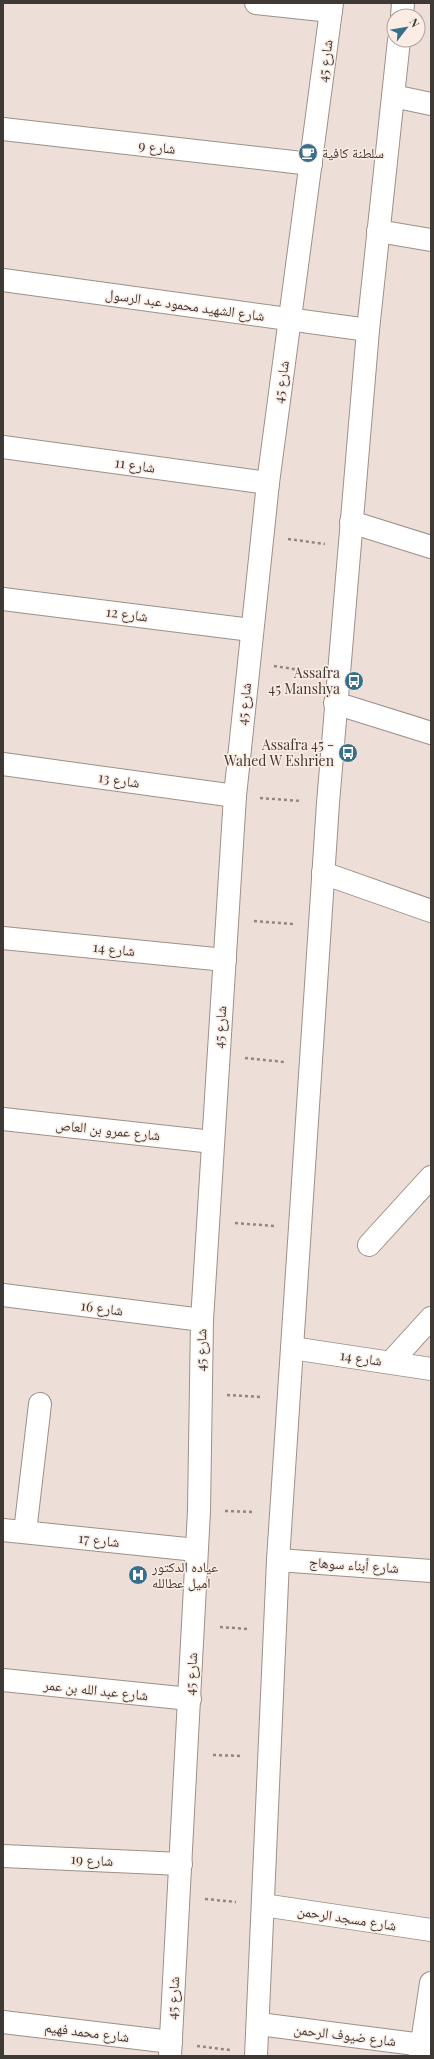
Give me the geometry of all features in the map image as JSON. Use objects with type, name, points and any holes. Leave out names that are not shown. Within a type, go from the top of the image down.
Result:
[{"type":"street","points":[[256,3],[332,7]]},
{"type":"street","name":"شارع 45","points":[[170,2049],[199,1510],[202,1320],[235,796],[251,630],[268,483],[332,7]]},
{"type":"street","points":[[256,2054],[278,1560],[335,703],[368,330],[398,48]]},
{"type":"street","points":[[393,96],[431,104]]},
{"type":"street","name":"شارع 9","points":[[3,129],[311,164]]},
{"type":"street","points":[[378,231],[431,240]]},
{"type":"street","name":"شارع الشهيد محمود عبد الرسول","points":[[3,280],[368,330]]},
{"type":"street","name":"شارع 11","points":[[3,447],[268,483]]},
{"type":"street","points":[[351,522],[431,547]]},
{"type":"street","name":"شارع 12","points":[[3,599],[251,630]]},
{"type":"street","points":[[335,703],[431,733]]},
{"type":"street","name":"شارع 13","points":[[3,764],[235,796]]},
{"type":"street","points":[[323,873],[431,911]]},
{"type":"street","name":"شارع 14","points":[[3,938],[225,960]]},
{"type":"street","name":"شارع عمرو بن العاص","points":[[3,1119],[214,1142]]},
{"type":"street","points":[[369,1245],[431,1177]]},
{"type":"street","name":"شارع 16","points":[[3,1295],[202,1320]]},
{"type":"street","points":[[391,1362],[431,1318]]},
{"type":"street","name":"شارع 14","points":[[292,1348],[431,1368]]},
{"type":"street","points":[[25,1532],[40,1404]]},
{"type":"street","name":"شارع 17","points":[[3,1530],[196,1550]]},
{"type":"street","name":"شارع أبناء سوهاج","points":[[278,1560],[431,1570]]},
{"type":"street","name":"شارع عبد الله بن عمر","points":[[3,1680],[190,1699]]},
{"type":"street","name":"شارع 19","points":[[3,1856],[181,1864]]},
{"type":"street","name":"شارع مسجد الرحمن","points":[[263,1905],[431,1930]]},
{"type":"street","points":[[424,2049],[431,1983]]},
{"type":"street","name":"شارع محمد فهيم","points":[[3,2022],[170,2049]]},
{"type":"street","name":"شارع ضيوف الرحمن","points":[[258,2024],[424,2049]]},
{"type":"path","points":[[262,536],[348,547]]},
{"type":"path","points":[[248,662],[338,676]]},
{"type":"path","points":[[235,796],[328,803]]},
{"type":"path","points":[[228,919],[321,926]]},
{"type":"path","points":[[219,1056],[310,1065]]},
{"type":"path","points":[[208,1220],[300,1229]]},
{"type":"path","points":[[201,1393],[288,1398]]},
{"type":"path","points":[[199,1510],[281,1513]]},
{"type":"path","points":[[193,1625],[275,1631]]},
{"type":"path","points":[[187,1754],[270,1758]]},
{"type":"path","points":[[179,1897],[263,1905]]},
{"type":"path","points":[[170,2049],[256,2054]]},
{"type":"place","name":"سلطنة كافية","points":[[308,153]]},
{"type":"place","name":"Assafra 45 Manshya","points":[[354,681]]},
{"type":"place","name":"Assafra 45 - Wahed W Eshrien","points":[[348,753]]},
{"type":"place","name":"عياده الدكتور اميل عطالله","points":[[138,1575]]}]
